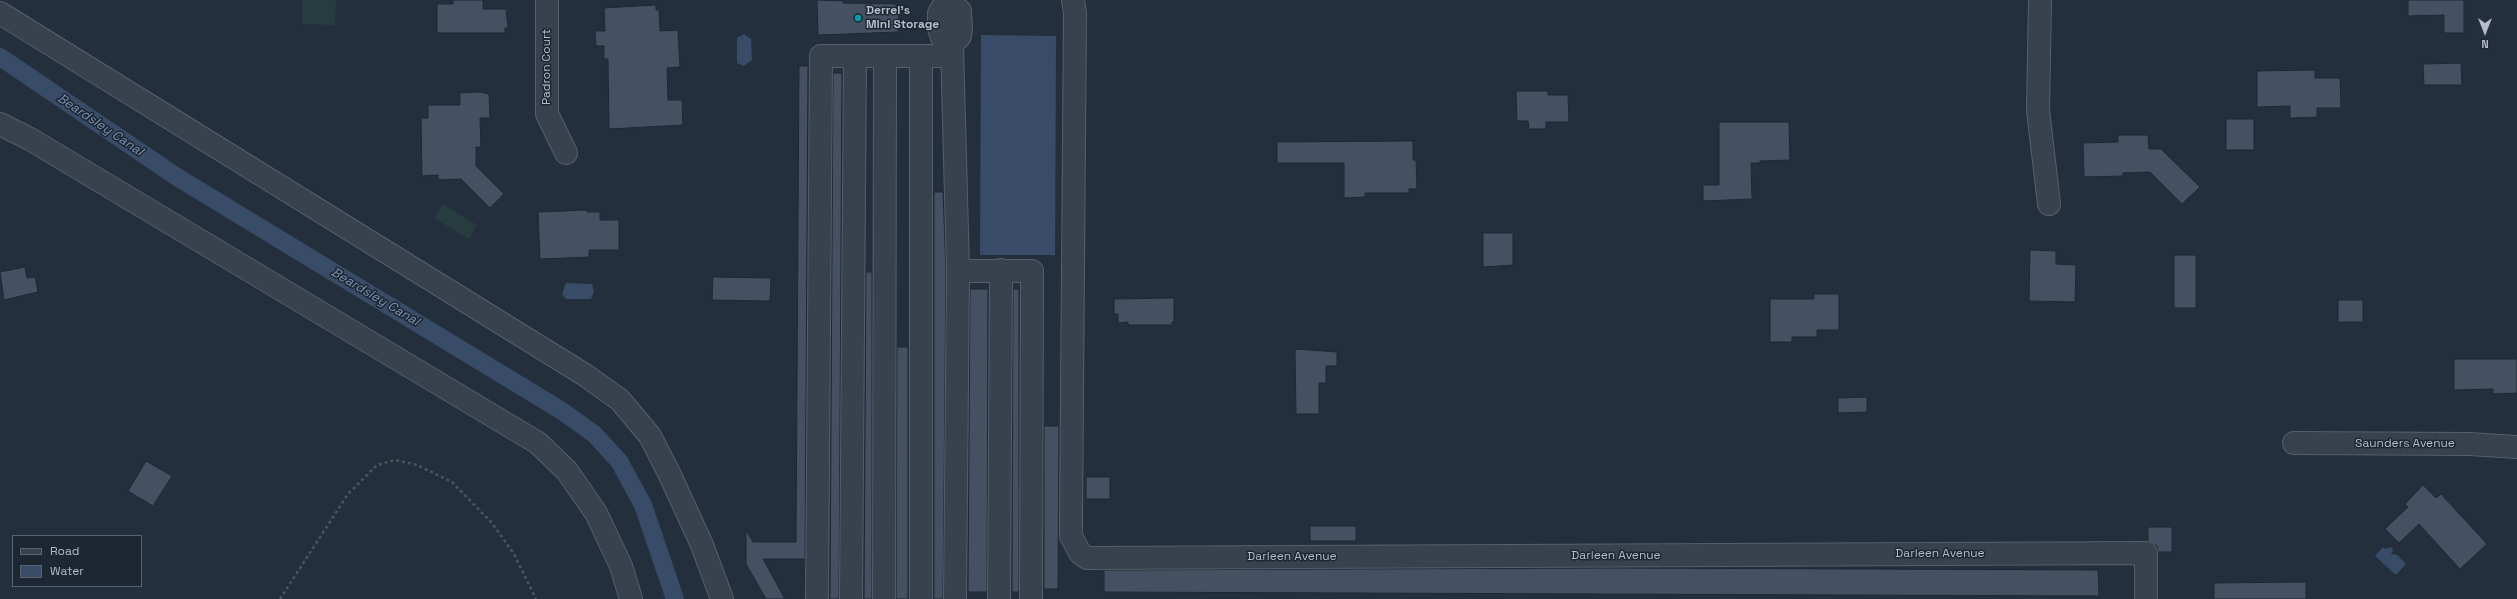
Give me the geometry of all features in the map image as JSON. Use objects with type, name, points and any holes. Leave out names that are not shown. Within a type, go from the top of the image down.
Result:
[{"type":"street","name":"Padron Court","points":[[547,0],[547,114],[566,153]]},
{"type":"street","points":[[948,0],[939,13],[939,29],[942,38],[952,51],[958,271],[955,599]]},
{"type":"street","name":"Darleen Avenue","points":[[1073,0],[1071,536],[1080,553],[1088,558],[2146,553],[2146,599]]},
{"type":"street","points":[[2040,0],[2038,110],[2049,204]]},
{"type":"street","points":[[0,13],[585,375],[620,400],[650,436],[669,473],[702,545],[722,599]]},
{"type":"street","points":[[817,599],[821,56],[921,56],[952,51]]},
{"type":"street","points":[[851,599],[855,56]]},
{"type":"street","points":[[884,599],[885,56]]},
{"type":"street","points":[[921,56],[921,599]]},
{"type":"street","points":[[0,124],[37,143],[538,443],[567,471],[596,513],[621,566],[631,599]]},
{"type":"street","points":[[999,599],[1001,270]]},
{"type":"street","points":[[958,271],[1032,271],[1031,599]]},
{"type":"street","name":"Saunders Avenue","points":[[2294,444],[2469,444],[2517,447]]},
{"type":"path","points":[[280,599],[348,494],[378,465],[395,460],[417,465],[452,482],[492,523],[514,554],[536,599]]},
{"type":"green space","points":[[302,0],[336,0],[335,25],[302,24]]},
{"type":"green space","points":[[443,204],[477,225],[469,239],[434,218]]},
{"type":"water","points":[[744,34],[751,39],[752,60],[744,66],[737,63],[737,38]]},
{"type":"water","points":[[981,35],[1056,36],[1055,255],[980,255]]},
{"type":"water","points":[[566,283],[592,284],[594,292],[591,299],[566,299],[562,294]]},
{"type":"water","points":[[2383,547],[2385,549],[2391,547],[2393,550],[2391,554],[2397,555],[2406,564],[2396,575],[2375,556]]},
{"type":"building","points":[[453,0],[483,0],[483,9],[506,9],[508,28],[505,28],[505,33],[437,33],[437,4],[453,4]]},
{"type":"building","name":"Derrel's Mini Storage","points":[[817,0],[844,1],[843,3],[896,4],[896,10],[899,10],[898,32],[818,35]]},
{"type":"building","points":[[2408,0],[2464,0],[2464,33],[2444,33],[2444,15],[2408,16]]},
{"type":"building","points":[[656,5],[656,10],[659,10],[660,31],[678,30],[680,67],[667,68],[668,100],[682,100],[683,125],[609,129],[608,59],[604,59],[604,46],[596,46],[595,31],[605,31],[604,8]]},
{"type":"building","points":[[2461,63],[2462,85],[2424,85],[2423,64]]},
{"type":"building","points":[[799,66],[808,66],[805,559],[763,559],[785,599],[766,599],[746,564],[746,530],[753,542],[796,542]]},
{"type":"building","points":[[2315,70],[2315,78],[2340,78],[2341,108],[2317,108],[2317,117],[2290,118],[2290,106],[2257,107],[2257,71]]},
{"type":"building","points":[[833,73],[842,73],[839,599],[830,599]]},
{"type":"building","points":[[1516,91],[1548,91],[1548,95],[1568,95],[1569,122],[1546,122],[1546,129],[1529,129],[1528,121],[1517,121]]},
{"type":"building","points":[[480,92],[489,94],[490,118],[480,118],[481,147],[476,147],[476,166],[504,194],[490,208],[461,179],[438,180],[438,175],[422,176],[421,118],[428,118],[428,105],[460,105],[460,93]]},
{"type":"building","points":[[2226,119],[2254,119],[2254,150],[2226,150]]},
{"type":"building","points":[[1719,122],[1789,122],[1790,160],[1760,161],[1760,163],[1751,163],[1752,199],[1703,201],[1703,185],[1719,185]]},
{"type":"building","points":[[2118,135],[2148,135],[2149,149],[2161,149],[2200,187],[2182,204],[2150,172],[2123,173],[2123,176],[2084,177],[2083,143],[2118,142]]},
{"type":"building","points":[[1413,141],[1413,160],[1416,160],[1417,189],[1409,189],[1409,193],[1365,193],[1365,197],[1344,198],[1344,163],[1277,163],[1277,142]]},
{"type":"building","points":[[934,192],[943,192],[946,271],[943,599],[934,599]]},
{"type":"building","points":[[587,210],[587,212],[600,212],[600,220],[619,220],[619,250],[589,250],[589,257],[540,259],[538,212]]},
{"type":"building","points":[[1483,233],[1513,233],[1513,265],[1483,267]]},
{"type":"building","points":[[2030,250],[2056,251],[2056,264],[2076,265],[2075,302],[2029,301]]},
{"type":"building","points":[[2174,255],[2196,255],[2196,308],[2174,308]]},
{"type":"building","points":[[25,267],[27,278],[35,277],[38,292],[4,300],[0,272]]},
{"type":"building","points":[[866,272],[872,272],[872,599],[864,599]]},
{"type":"building","points":[[713,277],[771,278],[770,301],[712,300]]},
{"type":"building","points":[[970,289],[988,289],[987,592],[968,592]]},
{"type":"building","points":[[1013,289],[1019,289],[1019,592],[1012,592]]},
{"type":"building","points":[[1814,294],[1839,294],[1839,330],[1817,330],[1817,337],[1792,337],[1792,342],[1770,342],[1770,299],[1814,299]]},
{"type":"building","points":[[1174,298],[1174,322],[1172,322],[1172,325],[1128,325],[1128,322],[1118,323],[1118,314],[1114,314],[1114,299]]},
{"type":"building","points":[[2338,300],[2363,300],[2363,322],[2338,322]]},
{"type":"building","points":[[897,347],[908,347],[908,599],[896,599]]},
{"type":"building","points":[[1295,349],[1337,352],[1337,366],[1326,366],[1326,383],[1319,383],[1319,414],[1296,414]]},
{"type":"building","points":[[2454,359],[2517,359],[2517,393],[2493,394],[2493,389],[2454,390]]},
{"type":"building","points":[[1867,397],[1867,412],[1838,413],[1838,398]]},
{"type":"building","points":[[1044,426],[1059,426],[1058,589],[1044,589]]},
{"type":"building","points":[[146,461],[172,476],[153,506],[128,491]]},
{"type":"building","points":[[1086,477],[1110,477],[1110,499],[1086,499]]},
{"type":"building","points":[[2423,485],[2436,498],[2441,494],[2487,544],[2460,569],[2419,524],[2399,543],[2385,529],[2408,507],[2405,504]]},
{"type":"building","points":[[1310,526],[1356,526],[1356,541],[1310,541]]},
{"type":"building","points":[[2148,527],[2172,527],[2172,552],[2158,552],[2157,546],[2148,541]]},
{"type":"building","points":[[1612,568],[2098,570],[2099,596],[1104,592],[1104,570]]},
{"type":"building","points":[[2306,582],[2306,599],[2214,599],[2214,583]]},
{"type":"waterway","name":"Beardsley Canal","points":[[0,57],[177,177],[562,411],[594,434],[619,461],[643,505],[675,599]]},
{"type":"place","name":"Derrel's Mini Storage","points":[[858,18]]}]
